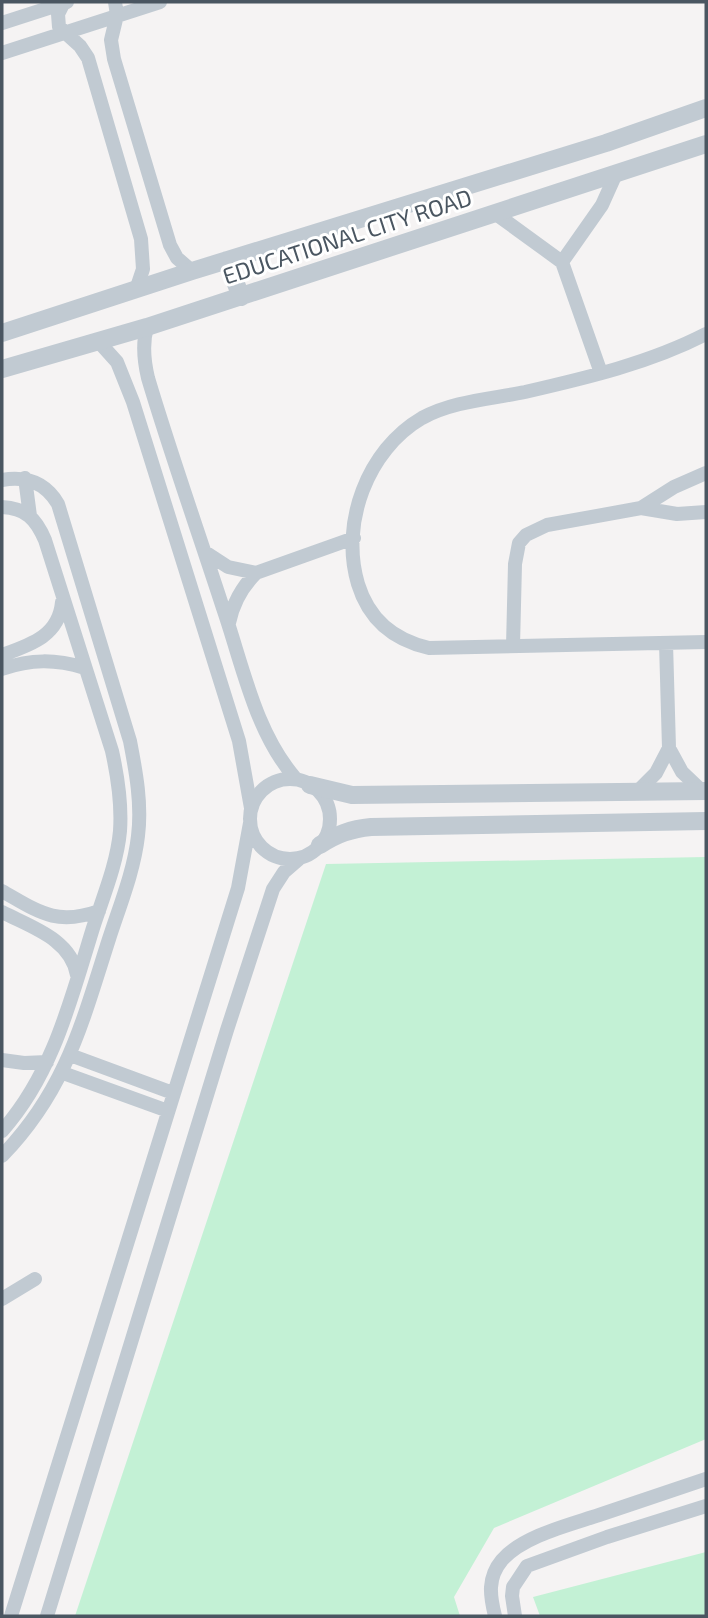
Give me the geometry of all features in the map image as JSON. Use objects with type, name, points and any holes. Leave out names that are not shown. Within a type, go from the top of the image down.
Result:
[{"type":"street","points":[[2,23],[65,2]]},
{"type":"street","points":[[65,2],[57,18],[59,27],[80,46],[88,58],[141,239],[143,269],[136,290]]},
{"type":"street","points":[[2,53],[64,33],[116,9],[160,2]]},
{"type":"street","points":[[116,9],[111,40],[114,60],[170,245],[177,258],[192,271]]},
{"type":"street","name":"EDUCATIONAL CITY ROAD","points":[[2,333],[192,271],[606,143],[706,108]]},
{"type":"street","name":"EDUCATIONAL CITY ROAD","points":[[2,369],[99,342],[241,297],[706,144]]},
{"type":"street","points":[[562,262],[602,205],[615,176]]},
{"type":"street","points":[[496,214],[562,262],[601,373]]},
{"type":"street","points":[[228,260],[241,297]]},
{"type":"street","points":[[147,327],[144,354],[148,378],[263,730],[283,765],[320,793],[328,806],[328,832],[320,845]]},
{"type":"street","points":[[706,334],[649,358],[601,373],[441,410],[407,428],[392,441],[370,473],[358,510],[354,538],[354,565],[363,599],[372,614],[397,637],[429,649],[706,642]]},
{"type":"street","points":[[99,342],[117,362],[133,402],[239,741],[254,837],[270,854],[281,859],[299,859]]},
{"type":"street","points":[[641,508],[674,487],[706,473]]},
{"type":"street","points":[[24,478],[30,516]]},
{"type":"street","points":[[2,480],[24,478],[45,487],[58,503],[130,741],[137,777],[139,815],[135,853],[82,1023],[63,1073],[40,1111],[2,1156]]},
{"type":"street","points":[[2,507],[19,510],[30,516],[38,524],[45,540],[112,751],[119,782],[120,833],[115,859],[65,1017],[47,1062],[29,1096],[4,1128]]},
{"type":"street","points":[[513,646],[515,564],[519,543],[526,535],[547,525],[641,508],[677,514],[706,512]]},
{"type":"street","points":[[229,625],[235,601],[256,573],[354,538]]},
{"type":"street","points":[[205,552],[228,567],[256,573]]},
{"type":"street","points":[[2,655],[47,635],[59,618],[62,597]]},
{"type":"street","points":[[666,643],[669,748],[682,772],[704,791]]},
{"type":"street","points":[[2,669],[17,663],[51,660],[85,668]]},
{"type":"street","points":[[636,793],[656,773],[669,748]]},
{"type":"street","points":[[119,782],[137,777]]},
{"type":"street","points":[[11,1616],[238,888],[251,815],[258,795],[281,780],[303,782],[352,795],[704,791]]},
{"type":"street","points":[[47,1616],[173,1201],[261,928],[278,881],[290,865],[344,832],[371,827],[706,821]]},
{"type":"street","points":[[2,891],[55,917],[73,918],[99,911]]},
{"type":"street","points":[[2,912],[59,943],[74,962],[78,977]]},
{"type":"street","points":[[65,1017],[82,1023]]},
{"type":"street","points":[[70,1055],[173,1093]]},
{"type":"street","points":[[2,1060],[47,1062]]},
{"type":"street","points":[[63,1073],[168,1111]]},
{"type":"street","points":[[2,1108],[4,1128]]},
{"type":"street","points":[[2,1299],[35,1279]]},
{"type":"street","points":[[495,1616],[490,1594],[491,1584],[495,1571],[510,1553],[540,1535],[706,1479]]},
{"type":"street","points":[[515,1616],[513,1587],[527,1566],[706,1506]]},
{"type":"green space","points":[[706,857],[706,1439],[494,1528],[454,1597],[460,1616],[75,1616],[326,864]]},
{"type":"green space","points":[[706,1552],[706,1616],[540,1616],[533,1597]]}]
